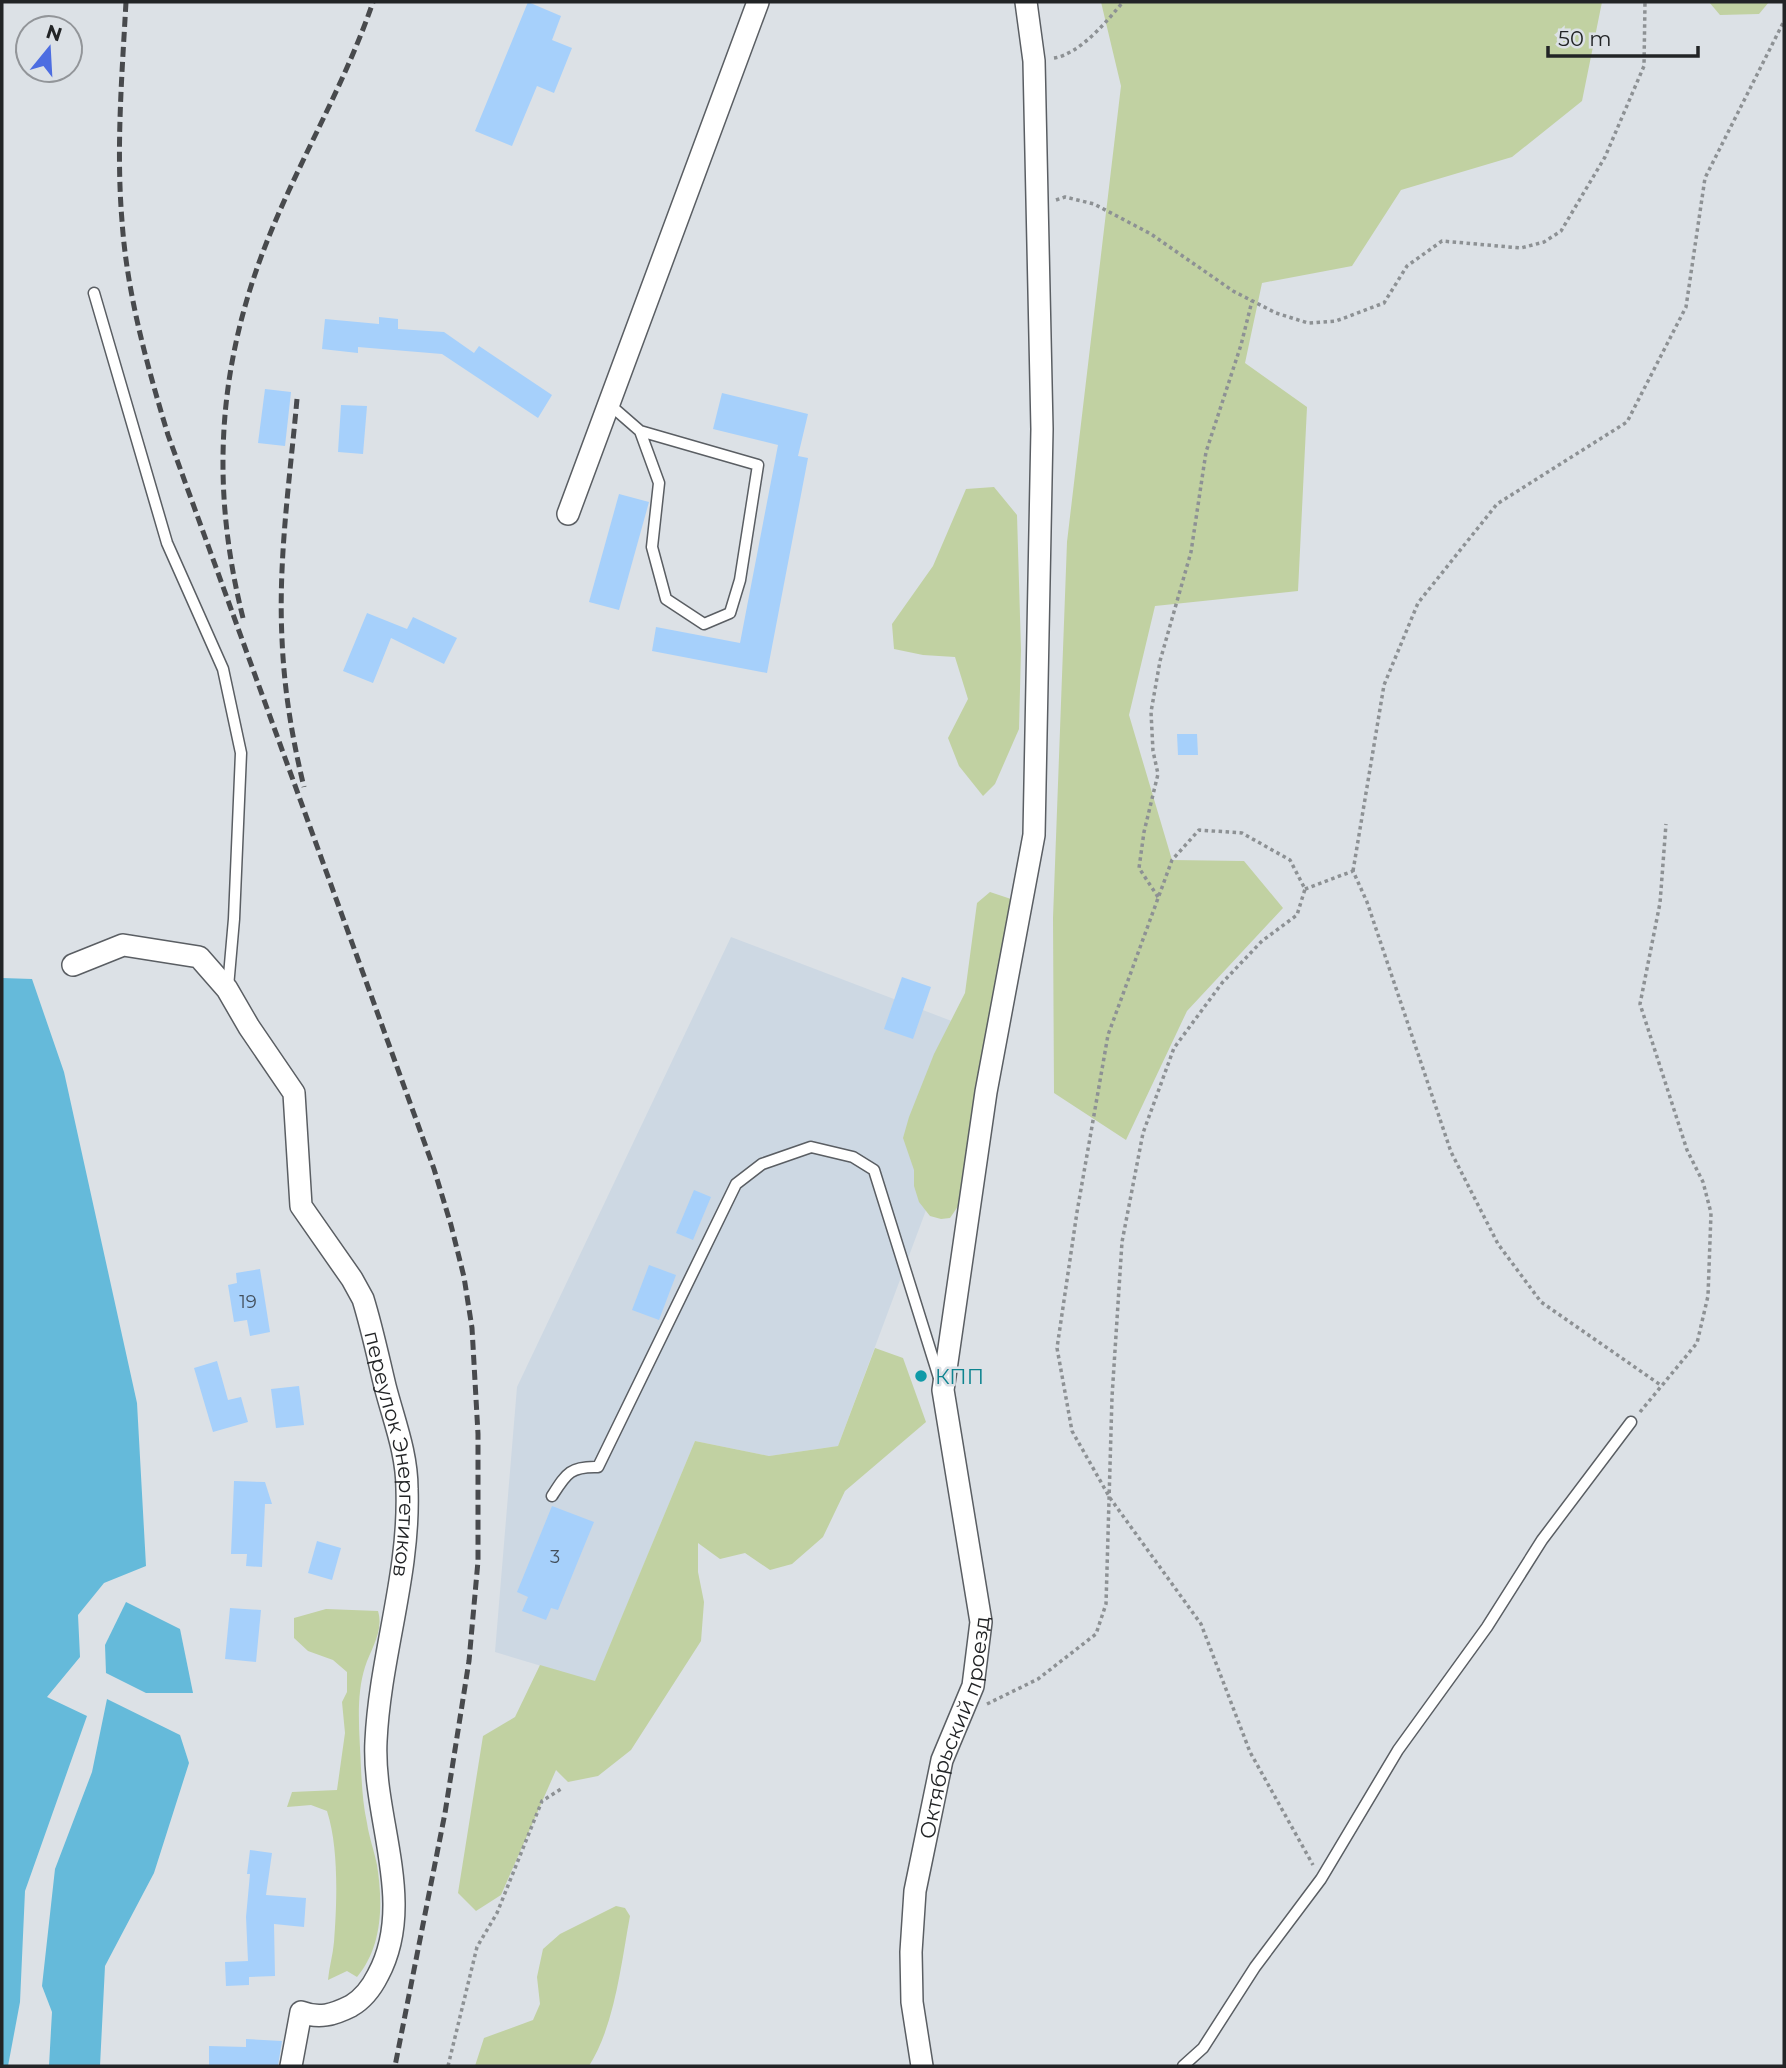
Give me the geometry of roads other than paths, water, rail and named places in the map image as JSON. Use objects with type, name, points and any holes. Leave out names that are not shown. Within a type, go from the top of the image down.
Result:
[{"type":"street","points":[[568,514],[758,2]]},
{"type":"street","name":"Октябрьский проезд","points":[[922,2066],[912,2002],[911,1952],[915,1891],[942,1759],[973,1686],[981,1622],[943,1390],[986,1092],[1034,835],[1042,429],[1034,61],[1026,2]]},
{"type":"street","name":"переулок Энергетиков","points":[[73,965],[123,945],[199,957],[227,989],[294,1093],[301,1206],[352,1279],[362,1299],[401,1441],[408,1491],[401,1576],[376,1741],[378,1784],[395,1899],[391,1939],[374,1983],[354,2004],[327,2015],[313,2017],[301,2012],[291,2066]]},
{"type":"lane","points":[[94,293],[167,542],[223,669],[241,752],[234,919],[227,989]]},
{"type":"lane","points":[[609,404],[640,431],[758,465],[740,579],[730,613],[704,624],[666,599],[652,547],[659,483],[640,431]]},
{"type":"lane","points":[[552,1496],[568,1472],[585,1466],[598,1467],[736,1184],[762,1164],[811,1147],[853,1157],[874,1170],[943,1390]]},
{"type":"lane","points":[[1183,2066],[1203,2048],[1255,1967],[1321,1879],[1398,1750],[1487,1628],[1542,1540],[1631,1422]]},
{"type":"water","points":[[2,978],[32,979],[64,1072],[137,1403],[146,1566],[104,1583],[78,1615],[80,1657],[47,1697],[87,1716],[25,1891],[20,2002],[8,2066],[2,2066]]},
{"type":"water","points":[[126,1602],[180,1629],[193,1693],[146,1693],[106,1673],[105,1645]]},
{"type":"water","points":[[107,1699],[180,1735],[189,1763],[154,1873],[105,1966],[100,2066],[49,2066],[52,2012],[42,1986],[55,1869],[92,1772]]},
{"type":"railway","points":[[126,2],[120,112],[120,194],[128,275],[146,356],[168,435],[434,1169],[464,1277],[472,1328],[478,1434],[478,1561],[469,1661],[445,1813],[395,2066]]},
{"type":"railway","points":[[243,618],[232,568],[223,469],[224,421],[230,373],[254,277],[272,229],[338,88],[373,2]]},
{"type":"railway","points":[[297,399],[285,519],[281,609],[287,695],[304,787]]},
{"type":"place","name":"КПП","points":[[921,1376]]}]
